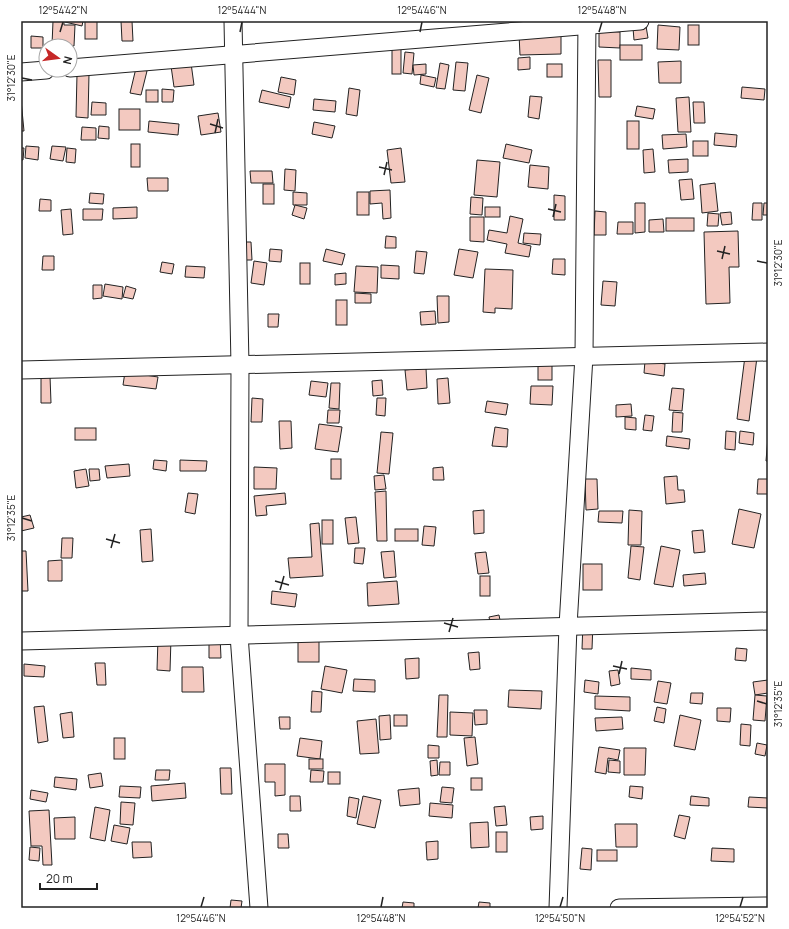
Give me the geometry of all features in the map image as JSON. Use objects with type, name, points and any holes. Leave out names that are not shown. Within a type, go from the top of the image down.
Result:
[{"type":"street","points":[[233,21],[240,365],[239,635],[259,908]]},
{"type":"street","points":[[78,67],[587,23],[640,21]]},
{"type":"street","points":[[558,908],[568,626],[584,356],[587,23]]},
{"type":"street","points":[[21,72],[38,71]]},
{"type":"street","points":[[21,370],[768,352]]},
{"type":"street","points":[[21,641],[768,621]]},
{"type":"street","points":[[619,908],[768,906]]},
{"type":"building","points":[[53,21],[64,21],[64,25],[75,25],[74,38],[52,38]]},
{"type":"building","points":[[83,21],[82,26],[65,22]]},
{"type":"building","points":[[85,21],[97,21],[97,39],[85,39]]},
{"type":"building","points":[[121,21],[132,21],[133,41],[122,41]]},
{"type":"building","points":[[658,25],[680,27],[679,50],[657,49]]},
{"type":"building","points":[[688,25],[699,25],[699,45],[688,45]]},
{"type":"building","points":[[646,26],[648,38],[634,40],[633,28]]},
{"type":"building","points":[[599,31],[620,32],[620,48],[599,47]]},
{"type":"building","points":[[561,33],[561,54],[520,55],[519,34]]},
{"type":"building","points":[[31,36],[43,37],[38,38],[38,48],[31,48]]},
{"type":"building","points":[[620,45],[642,45],[642,60],[620,60]]},
{"type":"building","points":[[392,46],[401,46],[401,74],[392,74]]},
{"type":"building","points":[[405,52],[414,53],[412,74],[403,73]]},
{"type":"building","points":[[530,57],[530,69],[518,70],[518,58]]},
{"type":"building","points":[[598,60],[611,60],[611,97],[599,97]]},
{"type":"building","points":[[681,61],[681,83],[659,83],[658,62]]},
{"type":"building","points":[[456,62],[468,63],[465,91],[453,90]]},
{"type":"building","points":[[191,63],[194,85],[174,87],[171,66]]},
{"type":"building","points":[[440,63],[449,65],[445,89],[436,88]]},
{"type":"building","points":[[426,64],[426,74],[414,75],[413,65]]},
{"type":"building","points":[[547,64],[562,64],[562,77],[547,77]]},
{"type":"building","points":[[136,68],[147,71],[141,95],[130,93]]},
{"type":"building","points":[[78,74],[89,74],[88,118],[76,117]]},
{"type":"building","points":[[421,75],[436,78],[434,87],[420,84]]},
{"type":"building","points":[[477,75],[489,78],[481,113],[469,110]]},
{"type":"building","points":[[281,77],[296,80],[294,95],[278,92]]},
{"type":"building","points":[[742,87],[765,89],[764,100],[741,98]]},
{"type":"building","points":[[349,88],[360,90],[357,116],[346,114]]},
{"type":"building","points":[[162,89],[174,90],[173,102],[162,102]]},
{"type":"building","points":[[146,90],[158,90],[158,102],[146,102]]},
{"type":"building","points":[[262,90],[291,97],[289,108],[259,102]]},
{"type":"building","points":[[530,96],[542,97],[539,119],[528,117]]},
{"type":"building","points":[[689,97],[691,132],[678,132],[676,98]]},
{"type":"building","points":[[314,99],[336,101],[335,112],[313,110]]},
{"type":"building","points":[[21,100],[24,131],[21,131]]},
{"type":"building","points":[[92,102],[106,103],[106,115],[91,115]]},
{"type":"building","points":[[693,102],[704,102],[705,123],[694,123]]},
{"type":"building","points":[[637,106],[655,109],[653,119],[635,116]]},
{"type":"building","points":[[119,109],[140,109],[140,130],[119,130]]},
{"type":"building","points":[[218,113],[221,132],[201,135],[198,116]]},
{"type":"building","points":[[149,121],[179,124],[178,135],[148,132]]},
{"type":"building","points":[[627,121],[639,121],[639,149],[627,149]]},
{"type":"building","points":[[314,122],[335,126],[332,138],[312,134]]},
{"type":"building","points":[[99,126],[109,127],[109,139],[98,138]]},
{"type":"building","points":[[82,127],[96,128],[96,140],[81,140]]},
{"type":"building","points":[[715,133],[737,135],[736,147],[714,145]]},
{"type":"building","points":[[686,134],[687,147],[663,149],[662,135]]},
{"type":"building","points":[[693,141],[708,141],[708,156],[693,156]]},
{"type":"building","points":[[131,144],[140,144],[140,167],[131,167]]},
{"type":"building","points":[[506,144],[532,150],[529,163],[503,158]]},
{"type":"building","points":[[26,146],[39,147],[38,160],[25,158]]},
{"type":"building","points":[[52,146],[66,147],[63,161],[50,159]]},
{"type":"building","points":[[21,148],[24,148],[23,160],[21,160]]},
{"type":"building","points":[[67,148],[76,149],[75,163],[66,162]]},
{"type":"building","points":[[401,148],[405,182],[391,183],[387,150]]},
{"type":"building","points":[[653,149],[655,172],[644,173],[643,150]]},
{"type":"building","points":[[688,159],[688,172],[669,173],[668,160]]},
{"type":"building","points":[[477,160],[500,162],[497,197],[474,195]]},
{"type":"building","points":[[530,165],[549,167],[548,189],[528,187]]},
{"type":"building","points":[[285,169],[296,170],[295,191],[284,190]]},
{"type":"building","points":[[250,171],[272,171],[273,183],[251,183]]},
{"type":"building","points":[[147,178],[168,178],[168,191],[148,191]]},
{"type":"building","points":[[692,179],[694,199],[681,200],[679,180]]},
{"type":"building","points":[[715,183],[718,211],[702,213],[700,185]]},
{"type":"building","points":[[263,184],[274,184],[274,204],[263,204]]},
{"type":"building","points":[[390,190],[391,218],[383,219],[382,203],[370,204],[370,191]]},
{"type":"building","points":[[293,192],[307,193],[307,205],[293,205]]},
{"type":"building","points":[[357,192],[369,192],[369,215],[357,215]]},
{"type":"building","points":[[90,193],[104,194],[103,204],[89,203]]},
{"type":"building","points":[[554,195],[565,196],[565,220],[554,220]]},
{"type":"building","points":[[471,197],[483,198],[482,215],[470,214]]},
{"type":"building","points":[[40,199],[51,200],[51,211],[39,211]]},
{"type":"building","points":[[635,203],[645,203],[645,232],[635,233]]},
{"type":"building","points":[[753,203],[762,203],[762,220],[752,220]]},
{"type":"building","points":[[764,203],[768,203],[768,215],[763,215]]},
{"type":"building","points":[[295,205],[307,208],[304,219],[292,215]]},
{"type":"building","points":[[137,207],[137,218],[113,219],[113,208]]},
{"type":"building","points":[[485,207],[500,207],[500,217],[485,217]]},
{"type":"building","points":[[71,209],[73,234],[63,235],[61,210]]},
{"type":"building","points":[[83,209],[103,209],[102,220],[83,220]]},
{"type":"building","points":[[595,211],[606,212],[606,235],[594,235]]},
{"type":"building","points":[[731,212],[732,224],[722,225],[720,213]]},
{"type":"building","points":[[708,213],[719,214],[718,226],[707,226]]},
{"type":"building","points":[[510,216],[523,219],[518,243],[531,246],[529,257],[505,253],[507,244],[487,240],[489,230],[507,233]]},
{"type":"building","points":[[470,217],[484,217],[484,242],[470,241]]},
{"type":"building","points":[[666,218],[694,218],[694,231],[666,231]]},
{"type":"building","points":[[663,219],[664,232],[649,232],[649,220]]},
{"type":"building","points":[[618,222],[633,222],[633,234],[617,234]]},
{"type":"building","points":[[738,231],[739,267],[729,267],[730,303],[706,304],[704,232]]},
{"type":"building","points":[[524,233],[541,234],[540,245],[523,243]]},
{"type":"building","points":[[386,236],[396,237],[396,248],[385,248]]},
{"type":"building","points":[[242,242],[251,242],[252,260],[242,260]]},
{"type":"building","points":[[270,249],[282,250],[281,262],[269,261]]},
{"type":"building","points":[[326,249],[345,254],[342,265],[323,261]]},
{"type":"building","points":[[459,249],[478,252],[473,278],[454,275]]},
{"type":"building","points":[[416,251],[427,252],[424,274],[414,273]]},
{"type":"building","points":[[43,256],[54,256],[54,270],[42,270]]},
{"type":"building","points":[[553,259],[565,259],[565,275],[552,274]]},
{"type":"building","points":[[254,261],[267,263],[264,285],[251,283]]},
{"type":"building","points":[[162,262],[174,264],[172,274],[160,272]]},
{"type":"building","points":[[300,263],[310,263],[310,284],[300,284]]},
{"type":"building","points":[[381,265],[399,266],[399,279],[381,278]]},
{"type":"building","points":[[186,266],[205,267],[204,278],[185,277]]},
{"type":"building","points":[[356,266],[378,267],[377,293],[354,292]]},
{"type":"building","points":[[485,269],[513,270],[512,309],[495,308],[495,313],[483,312]]},
{"type":"building","points":[[346,273],[346,284],[335,285],[335,274]]},
{"type":"building","points":[[603,281],[617,282],[615,306],[601,305]]},
{"type":"building","points":[[105,284],[123,287],[122,299],[103,296]]},
{"type":"building","points":[[93,285],[102,285],[102,298],[93,299]]},
{"type":"building","points":[[126,286],[136,289],[133,299],[123,297]]},
{"type":"building","points":[[355,293],[371,294],[371,303],[355,303]]},
{"type":"building","points":[[437,296],[449,296],[449,322],[438,323]]},
{"type":"building","points":[[336,300],[347,300],[347,325],[336,325]]},
{"type":"building","points":[[435,311],[436,324],[421,325],[420,312]]},
{"type":"building","points":[[268,314],[279,314],[278,327],[268,327]]},
{"type":"building","points":[[745,356],[757,357],[749,421],[737,419]]},
{"type":"building","points":[[645,361],[665,364],[664,376],[644,373]]},
{"type":"building","points":[[538,365],[552,365],[552,380],[538,380]]},
{"type":"building","points":[[426,368],[427,388],[407,390],[405,370]]},
{"type":"building","points":[[125,372],[158,377],[156,389],[123,385]]},
{"type":"building","points":[[50,376],[51,403],[41,403],[41,377]]},
{"type":"building","points":[[448,378],[450,403],[438,404],[437,379]]},
{"type":"building","points":[[382,380],[383,395],[373,396],[372,381]]},
{"type":"building","points":[[311,381],[328,383],[326,397],[309,395]]},
{"type":"building","points":[[331,383],[340,383],[339,409],[329,408]]},
{"type":"building","points":[[531,386],[553,386],[552,405],[530,404]]},
{"type":"building","points":[[672,388],[684,389],[682,411],[669,410]]},
{"type":"building","points":[[252,398],[263,399],[262,422],[251,422]]},
{"type":"building","points":[[377,398],[386,398],[385,416],[376,415]]},
{"type":"building","points":[[487,401],[508,404],[506,415],[485,412]]},
{"type":"building","points":[[631,404],[632,416],[616,417],[616,405]]},
{"type":"building","points":[[328,410],[340,410],[339,423],[327,423]]},
{"type":"building","points":[[673,412],[683,413],[682,432],[672,432]]},
{"type":"building","points":[[645,415],[654,416],[652,431],[643,430]]},
{"type":"building","points":[[625,417],[636,418],[636,430],[625,429]]},
{"type":"building","points":[[279,421],[291,421],[292,448],[280,449]]},
{"type":"building","points":[[319,424],[342,427],[338,452],[315,449]]},
{"type":"building","points":[[495,427],[508,429],[507,447],[492,446]]},
{"type":"building","points":[[75,428],[96,428],[96,440],[75,440]]},
{"type":"building","points":[[726,431],[736,432],[735,450],[725,449]]},
{"type":"building","points":[[740,431],[754,433],[753,445],[739,443]]},
{"type":"building","points":[[381,432],[393,433],[389,474],[377,473]]},
{"type":"building","points":[[667,436],[690,439],[689,449],[666,446]]},
{"type":"building","points":[[768,437],[768,461],[766,461]]},
{"type":"building","points":[[331,459],[341,459],[341,479],[331,479]]},
{"type":"building","points":[[154,460],[167,461],[166,471],[153,469]]},
{"type":"building","points":[[180,460],[207,461],[206,471],[180,471]]},
{"type":"building","points":[[129,464],[130,476],[107,478],[105,466]]},
{"type":"building","points":[[254,467],[277,468],[276,489],[254,489]]},
{"type":"building","points":[[443,467],[444,480],[433,480],[433,468]]},
{"type":"building","points":[[86,469],[89,486],[76,488],[74,471]]},
{"type":"building","points":[[89,469],[99,469],[100,480],[90,481]]},
{"type":"building","points":[[384,475],[386,489],[375,490],[374,476]]},
{"type":"building","points":[[677,476],[678,490],[684,490],[685,502],[666,504],[664,477]]},
{"type":"building","points":[[585,479],[597,479],[598,509],[586,510]]},
{"type":"building","points":[[758,479],[768,479],[768,494],[757,494]]},
{"type":"building","points":[[386,491],[387,541],[377,541],[375,492]]},
{"type":"building","points":[[188,493],[198,494],[195,514],[185,512]]},
{"type":"building","points":[[285,493],[286,504],[266,506],[267,515],[256,516],[254,496]]},
{"type":"building","points":[[739,509],[761,514],[754,548],[732,544]]},
{"type":"building","points":[[484,510],[484,533],[474,534],[473,511]]},
{"type":"building","points":[[629,510],[642,511],[641,545],[628,545]]},
{"type":"building","points":[[599,511],[623,511],[622,523],[598,522]]},
{"type":"building","points":[[30,515],[34,528],[21,531],[21,517]]},
{"type":"building","points":[[356,517],[359,543],[348,544],[345,518]]},
{"type":"building","points":[[322,520],[333,520],[333,544],[322,544]]},
{"type":"building","points":[[319,523],[323,576],[290,578],[288,558],[312,557],[310,524]]},
{"type":"building","points":[[424,526],[436,527],[434,546],[422,545]]},
{"type":"building","points":[[151,529],[153,561],[142,562],[140,530]]},
{"type":"building","points":[[395,529],[418,529],[418,541],[395,541]]},
{"type":"building","points":[[703,530],[705,552],[694,553],[692,531]]},
{"type":"building","points":[[62,538],[73,538],[72,558],[61,558]]},
{"type":"building","points":[[631,546],[644,547],[640,580],[628,578]]},
{"type":"building","points":[[661,546],[680,550],[673,587],[654,584]]},
{"type":"building","points":[[355,548],[365,548],[363,564],[354,563]]},
{"type":"building","points":[[21,551],[26,551],[28,591],[21,591]]},
{"type":"building","points":[[394,551],[396,577],[384,578],[381,552]]},
{"type":"building","points":[[486,552],[489,573],[478,574],[475,553]]},
{"type":"building","points":[[62,560],[62,581],[48,581],[48,561]]},
{"type":"building","points":[[583,564],[602,564],[602,590],[583,590]]},
{"type":"building","points":[[705,573],[706,584],[684,586],[683,575]]},
{"type":"building","points":[[480,576],[490,576],[490,596],[480,596]]},
{"type":"building","points":[[397,581],[399,604],[368,606],[367,583]]},
{"type":"building","points":[[272,591],[297,594],[295,607],[271,604]]},
{"type":"building","points":[[499,615],[503,635],[493,636],[489,617]]},
{"type":"building","points":[[583,623],[593,623],[592,649],[582,649]]},
{"type":"building","points":[[209,636],[220,636],[221,658],[209,658]]},
{"type":"building","points":[[298,636],[319,636],[319,662],[298,662]]},
{"type":"building","points":[[158,638],[171,638],[170,671],[157,670]]},
{"type":"building","points":[[736,648],[747,649],[746,661],[735,660]]},
{"type":"building","points":[[479,652],[480,669],[470,670],[468,653]]},
{"type":"building","points":[[419,658],[419,678],[406,679],[405,659]]},
{"type":"building","points":[[95,663],[105,663],[106,685],[97,685]]},
{"type":"building","points":[[24,664],[45,666],[44,677],[24,676]]},
{"type":"building","points":[[325,666],[347,670],[342,693],[321,689]]},
{"type":"building","points":[[182,667],[203,667],[204,692],[182,692]]},
{"type":"building","points":[[631,668],[651,670],[651,680],[631,679]]},
{"type":"building","points":[[618,670],[620,684],[611,686],[609,671]]},
{"type":"building","points":[[354,679],[375,680],[375,692],[353,691]]},
{"type":"building","points":[[585,680],[599,682],[598,694],[584,692]]},
{"type":"building","points":[[768,680],[768,693],[755,695],[753,682]]},
{"type":"building","points":[[658,681],[671,683],[667,704],[654,702]]},
{"type":"building","points":[[509,690],[542,691],[541,709],[508,707]]},
{"type":"building","points":[[312,691],[322,692],[321,712],[311,712]]},
{"type":"building","points":[[691,693],[703,693],[702,704],[690,703]]},
{"type":"building","points":[[439,695],[448,695],[447,737],[437,737]]},
{"type":"building","points":[[755,695],[767,696],[765,721],[753,720]]},
{"type":"building","points":[[595,696],[630,697],[630,711],[595,709]]},
{"type":"building","points":[[44,706],[48,741],[38,743],[34,707]]},
{"type":"building","points":[[657,707],[666,709],[664,723],[654,721]]},
{"type":"building","points":[[717,708],[731,708],[730,722],[717,721]]},
{"type":"building","points":[[474,710],[487,710],[487,724],[475,725]]},
{"type":"building","points":[[72,712],[74,737],[63,738],[60,714]]},
{"type":"building","points":[[450,712],[473,713],[472,736],[450,735]]},
{"type":"building","points":[[390,715],[391,739],[380,740],[379,716]]},
{"type":"building","points":[[394,715],[407,715],[407,726],[394,726]]},
{"type":"building","points":[[680,715],[701,720],[695,750],[674,746]]},
{"type":"building","points":[[279,717],[290,717],[290,729],[280,729]]},
{"type":"building","points":[[622,717],[623,729],[596,731],[595,718]]},
{"type":"building","points":[[376,719],[379,753],[360,754],[357,721]]},
{"type":"building","points":[[741,724],[751,725],[750,746],[740,745]]},
{"type":"building","points":[[475,737],[478,764],[467,766],[464,738]]},
{"type":"building","points":[[114,738],[125,738],[125,759],[114,759]]},
{"type":"building","points":[[300,738],[322,741],[320,759],[297,756]]},
{"type":"building","points":[[757,743],[767,745],[765,756],[755,754]]},
{"type":"building","points":[[428,745],[439,746],[439,758],[428,758]]},
{"type":"building","points":[[599,747],[620,750],[618,760],[608,758],[606,774],[595,772]]},
{"type":"building","points":[[624,748],[646,748],[645,775],[624,775]]},
{"type":"building","points":[[309,759],[323,759],[323,769],[309,769]]},
{"type":"building","points":[[437,760],[438,775],[431,776],[430,761]]},
{"type":"building","points":[[609,760],[620,761],[620,773],[608,772]]},
{"type":"building","points":[[440,762],[450,762],[450,775],[439,775]]},
{"type":"building","points":[[265,764],[285,764],[285,795],[275,796],[275,782],[265,782]]},
{"type":"building","points":[[220,768],[231,768],[232,794],[221,794]]},
{"type":"building","points":[[156,770],[170,770],[169,780],[155,780]]},
{"type":"building","points":[[311,770],[324,771],[323,782],[310,782]]},
{"type":"building","points":[[328,772],[340,772],[340,784],[328,784]]},
{"type":"building","points":[[101,773],[103,786],[90,788],[88,775]]},
{"type":"building","points":[[55,777],[77,779],[76,790],[54,787]]},
{"type":"building","points":[[471,778],[482,778],[482,790],[471,790]]},
{"type":"building","points":[[185,783],[186,798],[152,801],[151,786]]},
{"type":"building","points":[[120,786],[141,787],[140,798],[119,797]]},
{"type":"building","points":[[630,786],[643,787],[642,799],[629,797]]},
{"type":"building","points":[[442,787],[454,788],[452,803],[440,802]]},
{"type":"building","points":[[419,788],[420,804],[400,806],[398,790]]},
{"type":"building","points":[[31,790],[48,793],[46,802],[30,799]]},
{"type":"building","points":[[290,796],[300,796],[301,811],[290,811]]},
{"type":"building","points":[[363,796],[381,800],[375,828],[357,824]]},
{"type":"building","points":[[691,796],[709,798],[709,806],[690,805]]},
{"type":"building","points":[[349,797],[359,799],[356,818],[347,816]]},
{"type":"building","points":[[749,797],[768,798],[768,808],[748,807]]},
{"type":"building","points":[[121,802],[135,803],[133,825],[120,824]]},
{"type":"building","points":[[430,803],[453,805],[452,818],[429,816]]},
{"type":"building","points":[[505,806],[507,825],[496,826],[494,807]]},
{"type":"building","points":[[95,807],[110,810],[105,841],[90,838]]},
{"type":"building","points":[[49,810],[52,865],[43,865],[42,846],[31,846],[29,811]]},
{"type":"building","points":[[679,815],[690,817],[685,839],[674,836]]},
{"type":"building","points":[[543,816],[543,829],[531,830],[530,817]]},
{"type":"building","points":[[75,817],[75,839],[55,839],[54,818]]},
{"type":"building","points":[[488,822],[489,847],[471,848],[470,823]]},
{"type":"building","points":[[615,824],[637,824],[637,847],[616,847]]},
{"type":"building","points":[[114,825],[130,828],[127,844],[111,841]]},
{"type":"building","points":[[496,832],[507,832],[507,852],[496,852]]},
{"type":"building","points":[[278,834],[288,834],[289,848],[278,848]]},
{"type":"building","points":[[438,841],[438,859],[427,860],[426,842]]},
{"type":"building","points":[[132,842],[151,842],[152,857],[133,858]]},
{"type":"building","points":[[30,847],[40,848],[39,861],[29,860]]},
{"type":"building","points":[[582,848],[592,849],[591,870],[580,869]]},
{"type":"building","points":[[712,848],[734,849],[734,862],[711,861]]},
{"type":"building","points":[[597,850],[617,850],[617,861],[597,861]]},
{"type":"building","points":[[231,900],[242,901],[241,908],[230,908]]},
{"type":"building","points":[[403,902],[414,903],[414,908],[402,908]]},
{"type":"building","points":[[479,902],[490,903],[490,908],[478,908]]}]
